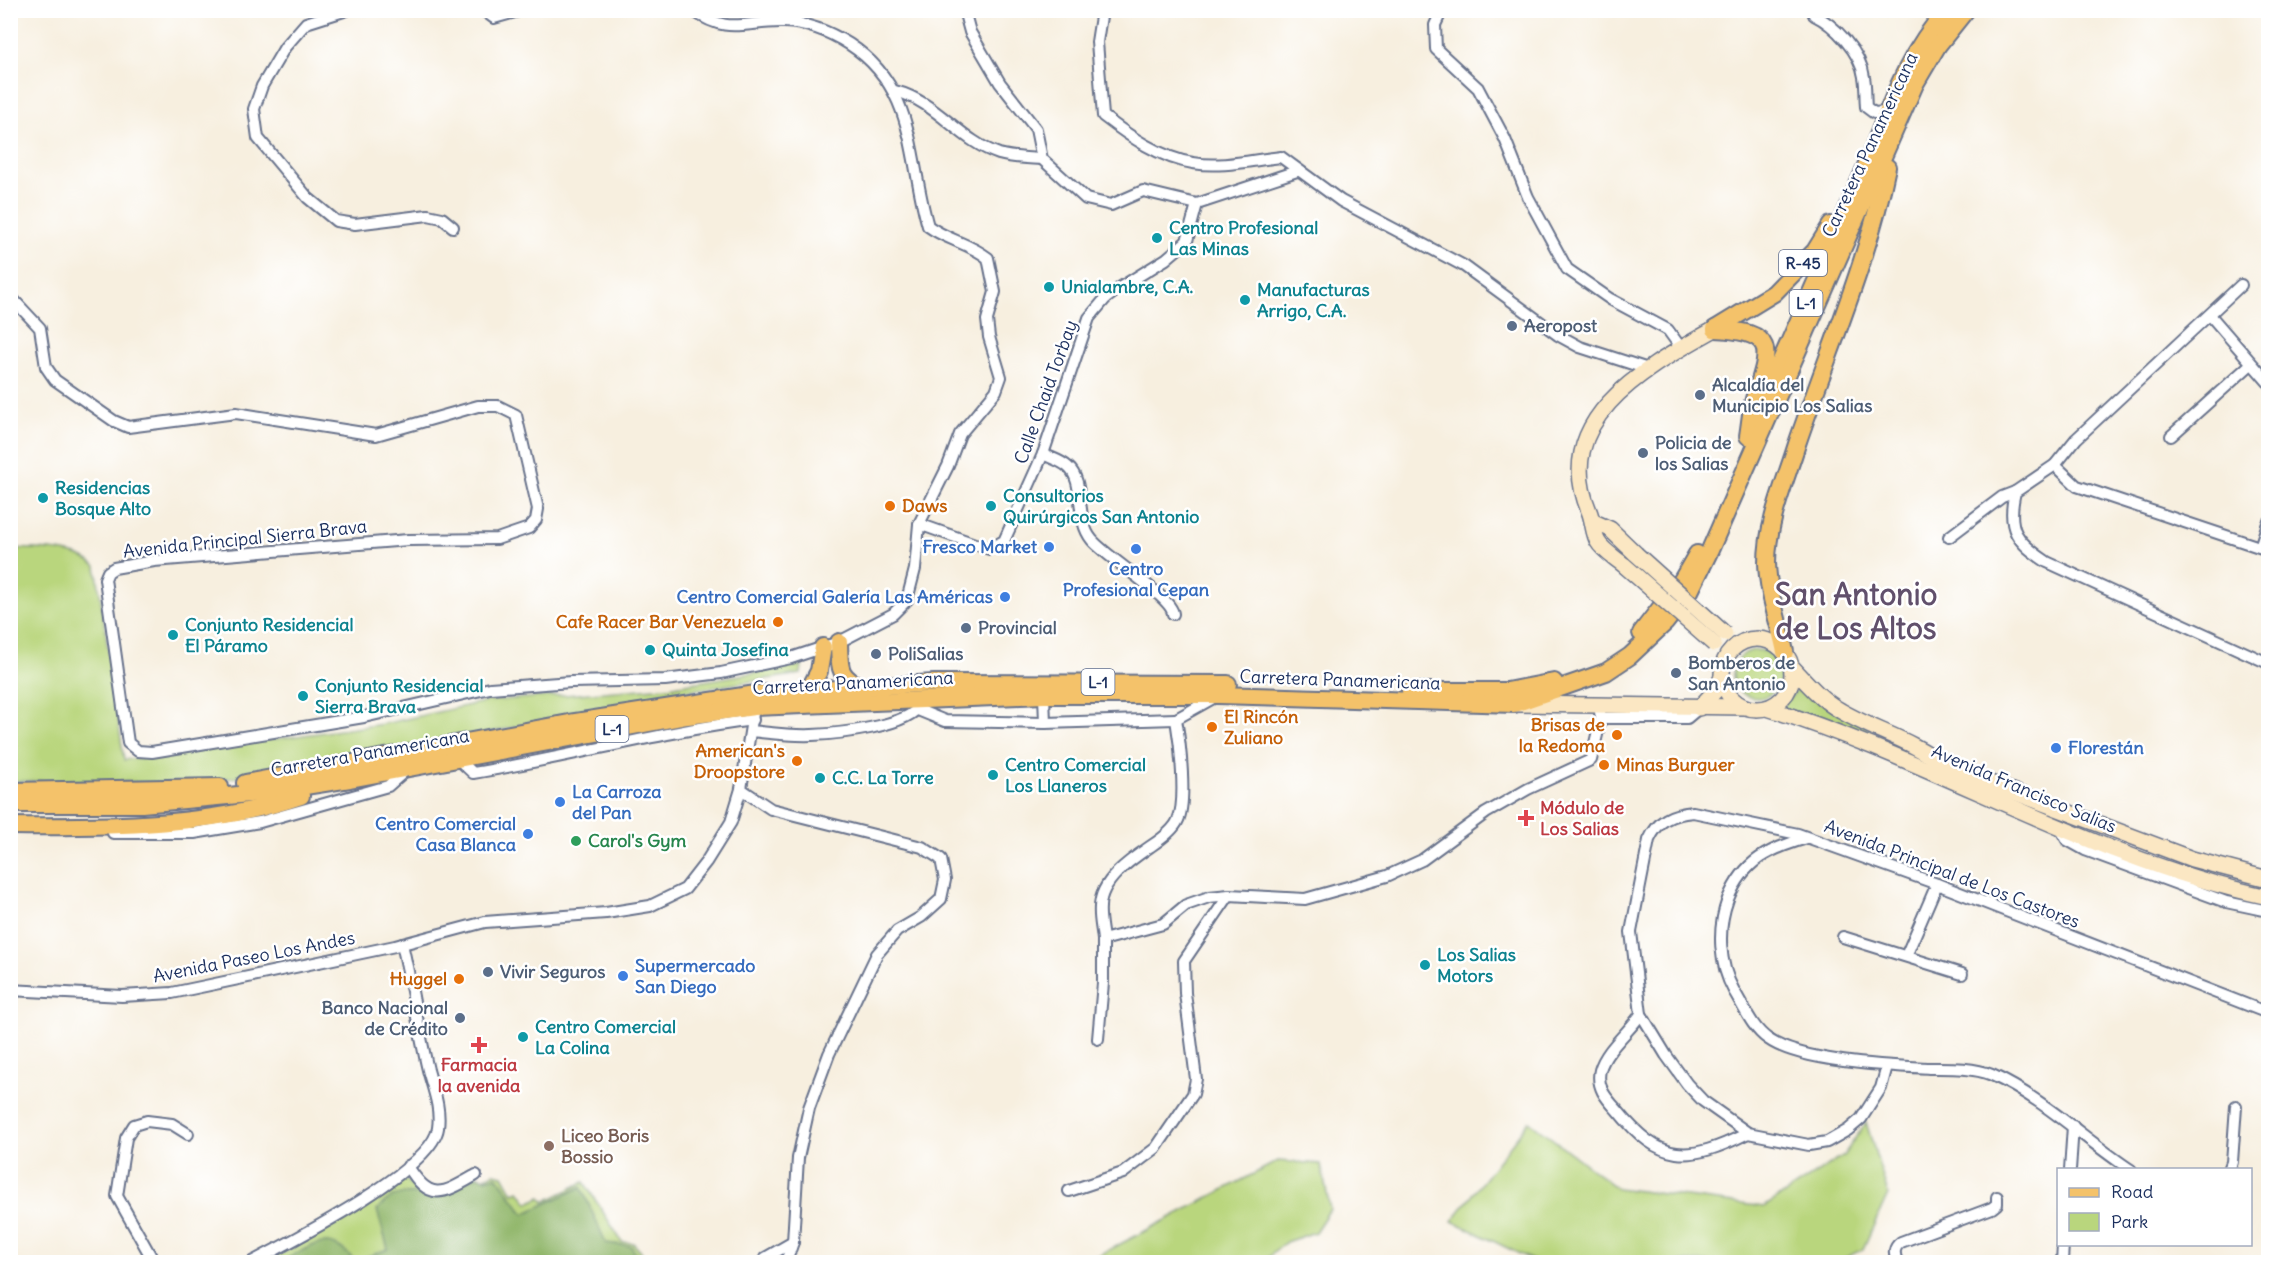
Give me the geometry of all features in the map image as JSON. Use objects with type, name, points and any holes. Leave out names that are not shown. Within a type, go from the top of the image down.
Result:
[{"type":"main road","name":"Carretera Panamericana","points":[[10,804],[142,804],[210,799],[350,779],[675,718],[753,720],[1044,695],[1218,695],[1514,704],[1606,672],[1630,656],[1665,623],[1690,591],[1915,84],[1938,45],[1966,10]]},
{"type":"main road","name":"Carretera Panamericana","points":[[10,791],[213,788],[321,771],[684,703],[809,690],[934,683],[1170,682],[1473,693],[1546,684],[1602,662],[1624,647],[1652,621],[1682,580],[1703,543],[1864,170],[1885,112],[1912,55],[1944,13]]},
{"type":"main road","points":[[1788,660],[1771,600],[1767,562],[1772,524],[1824,364],[1876,220],[1894,132]]},
{"type":"main road","name":"R-45","points":[[1715,329],[1774,293],[1815,251],[1864,170]]},
{"type":"main road","name":"L-1","points":[[1715,329],[1745,330],[1761,341],[1766,352],[1766,370],[1754,401],[1748,436]]},
{"type":"main road","points":[[831,644],[846,680],[861,688]]},
{"type":"main road","points":[[809,690],[831,644]]},
{"type":"main road","name":"L-1","points":[[10,826],[158,823],[229,813],[295,798],[350,779]]},
{"type":"street","points":[[347,10],[306,23],[285,46],[262,86],[254,109],[258,138],[308,198],[336,221],[355,224],[428,215],[442,218],[453,227]]},
{"type":"street","points":[[483,10],[494,18],[522,10]]},
{"type":"street","points":[[692,10],[719,26],[792,22],[828,33],[859,51],[895,90],[916,161],[928,226],[944,238],[965,244],[988,258],[995,292],[987,320],[1001,377],[996,390],[960,434],[948,466],[919,524],[915,569],[907,600],[892,614],[831,644]]},
{"type":"street","points":[[964,10],[970,32],[1000,83],[1036,129],[1042,159]]},
{"type":"street","points":[[1102,10],[1097,42],[1103,116],[1126,133],[1161,153],[1192,163],[1224,164],[1281,157],[1297,171],[1341,201],[1464,266],[1558,335],[1580,346],[1648,369]]},
{"type":"street","points":[[1442,10],[1435,25],[1436,49],[1478,88],[1505,139],[1528,197],[1567,269],[1611,299],[1668,330],[1681,348]]},
{"type":"street","points":[[1813,10],[1814,15],[1838,30],[1847,42],[1864,75],[1866,107],[1874,113],[1885,112]]},
{"type":"street","points":[[895,90],[915,96],[970,137],[998,154],[1042,159],[1086,199],[1098,204],[1111,205],[1143,191],[1197,204],[1297,171]]},
{"type":"street","name":"Calle Chaid Torbay","points":[[919,524],[989,549],[1004,541],[1043,454],[1089,318],[1105,299],[1166,259],[1187,241],[1197,204]]},
{"type":"street","points":[[1949,537],[2002,498],[2055,465],[2076,439],[2241,285]]},
{"type":"street","name":"Avenida Principal Sierra Brava","points":[[10,296],[40,328],[46,367],[55,380],[128,427],[236,413],[376,435],[478,406],[498,406],[516,415],[521,428],[538,509],[536,520],[530,528],[497,539],[396,541],[154,561],[114,568],[108,572],[105,579],[128,743],[138,751],[152,752],[364,717],[490,688],[665,680],[721,673],[791,658],[831,644]]},
{"type":"street","points":[[2210,315],[2268,382]]},
{"type":"street","name":"R-45","points":[[1715,329],[1648,369],[1606,404],[1586,438],[1581,458],[1580,477],[1584,498],[1594,522],[1597,541],[1625,566],[1720,639],[1761,639],[1774,644],[1788,660]]},
{"type":"street","points":[[2171,436],[2251,364]]},
{"type":"street","points":[[1043,454],[1068,466],[1077,478],[1082,524],[1091,539],[1114,560],[1170,602],[1173,614]]},
{"type":"street","points":[[2055,465],[2077,486],[2264,549],[2268,523]]},
{"type":"street","points":[[2015,492],[2011,509],[2013,531],[2026,548],[2047,562],[2268,663]]},
{"type":"street","name":"R-45","points":[[1594,522],[1610,529],[1720,639],[1725,658]]},
{"type":"street","points":[[1699,708],[1716,690],[1722,677],[1725,658],[1734,647],[1747,640]]},
{"type":"street","points":[[1514,704],[1600,712],[1767,708],[1777,704],[1790,688],[1788,660]]},
{"type":"street","name":"Avenida Francisco Salias","points":[[1788,660],[1816,693],[1840,711],[1924,749],[1945,766],[2192,859],[2268,879]]},
{"type":"street","points":[[1722,677],[1725,689],[1733,700],[1744,707]]},
{"type":"street","points":[[1044,695],[1044,723]]},
{"type":"street","points":[[753,720],[811,735],[887,724],[920,704],[945,721],[1044,723],[1176,719],[1218,695]]},
{"type":"street","name":"Avenida Francisco Salias","points":[[1767,708],[1819,724],[2058,825],[2204,881],[2268,897]]},
{"type":"street","points":[[1103,940],[1163,924],[1186,905],[1209,897],[1229,895],[1305,899],[1387,876],[1422,860],[1494,808],[1528,789],[1591,760],[1600,712]]},
{"type":"street","points":[[1098,1039],[1103,983],[1100,905],[1107,885],[1131,860],[1158,841],[1177,823],[1181,810],[1180,744],[1176,719]]},
{"type":"street","name":"Avenida Paseo Los Andes","points":[[10,990],[122,996],[172,993],[398,945],[485,922],[606,913],[650,906],[685,889],[706,862],[730,822],[741,789],[753,720]]},
{"type":"street","points":[[10,834],[194,833],[232,827],[318,807],[388,786],[410,767]]},
{"type":"street","points":[[741,789],[771,809],[922,847],[941,859],[945,880],[941,899],[921,917],[897,931],[877,954],[829,1054],[809,1108],[798,1158],[793,1242],[786,1263]]},
{"type":"street","points":[[1808,837],[1693,812],[1678,813],[1664,819],[1654,829],[1649,840],[1631,932],[1641,1014],[1687,1084],[1703,1101],[1748,1133],[1809,1145],[1827,1142],[1848,1130],[1872,1105],[1881,1088],[1887,1066]]},
{"type":"street","points":[[2058,825],[2067,840],[2085,850],[2216,899],[2268,911]]},
{"type":"street","name":"Avenida Principal de Los Castores","points":[[2128,1168],[2073,1125],[2012,1085],[1989,1074],[1963,1069],[1887,1066],[1813,1055],[1768,1039],[1754,1026],[1727,978],[1722,958],[1722,926],[1733,888],[1740,876],[1761,856],[1776,847],[1808,837],[1937,884],[2268,1013]]},
{"type":"street","points":[[1906,956],[1937,884]]},
{"type":"street","points":[[1069,1191],[1123,1173],[1149,1154],[1156,1148],[1193,1094],[1196,1079],[1185,993],[1184,962],[1229,895]]},
{"type":"street","points":[[1843,937],[1962,974]]},
{"type":"street","points":[[252,1263],[389,1182],[421,1155],[438,1130],[438,1101],[428,1071],[398,945]]},
{"type":"street","points":[[1641,1014],[1605,1060],[1599,1082],[1601,1092],[1635,1132],[1652,1145],[1681,1154],[1717,1149],[1748,1133]]},
{"type":"street","points":[[2230,1168],[2236,1107]]},
{"type":"street","points":[[154,1263],[117,1196],[126,1138],[134,1125],[147,1121],[172,1124],[188,1134]]},
{"type":"street","points":[[2070,1168],[2073,1125]]},
{"type":"street","points":[[408,1166],[416,1180],[430,1192],[442,1193],[476,1175]]},
{"type":"street","points":[[1897,1263],[1894,1253],[1896,1246],[1901,1242],[1992,1208],[1997,1204],[1997,1197]]},
{"type":"street","points":[[765,1258],[793,1242]]},
{"type":"street","points":[[2062,1263],[2063,1246]]},
{"type":"green space","points":[[11,548],[67,552],[78,555],[96,566],[124,760],[383,724],[488,701],[667,687],[802,665],[801,674],[673,693],[451,741],[285,771],[194,783],[11,781]]},
{"type":"green space","points":[[1752,650],[1762,650],[1774,657],[1781,669],[1781,679],[1774,691],[1762,698],[1752,698],[1737,687],[1733,679],[1733,669],[1744,654]]},
{"type":"green space","points":[[1798,682],[1899,748],[1835,722],[1779,709],[1795,692]]},
{"type":"green space","points":[[1529,1121],[1617,1188],[1764,1207],[1844,1155],[1866,1122],[1888,1194],[1863,1249],[1837,1262],[1536,1262],[1452,1221]]},
{"type":"green space","points":[[1278,1161],[1321,1164],[1330,1209],[1315,1232],[1286,1242],[1263,1262],[1086,1262]]},
{"type":"green space","points":[[494,1173],[503,1175],[513,1193],[519,1191],[528,1203],[541,1197],[544,1202],[584,1182],[622,1242],[633,1243],[650,1262],[264,1262],[294,1247],[405,1179],[426,1197],[445,1198]]},
{"type":"green space","points":[[476,1175],[485,1179],[497,1176],[524,1214],[581,1187],[606,1243],[631,1246],[640,1262],[279,1262],[318,1244],[336,1245],[355,1261],[388,1249],[377,1210],[385,1202],[400,1194],[442,1193]]},
{"type":"place","name":"Centro Profesional Las Minas","points":[[1157,238]]},
{"type":"place","name":"Unialambre, C.A.","points":[[1049,287]]},
{"type":"place","name":"Manufacturas Arrigo, C.A.","points":[[1245,300]]},
{"type":"place","name":"Aeropost","points":[[1512,326]]},
{"type":"place","name":"Alcaldía del Municipio Los Salias","points":[[1700,395]]},
{"type":"place","name":"Policia de los Salias","points":[[1643,453]]},
{"type":"place","name":"Residencias Bosque Alto","points":[[43,498]]},
{"type":"place","name":"Daws","points":[[890,506]]},
{"type":"place","name":"Consultorios Quirúrgicos San Antonio","points":[[991,506]]},
{"type":"place","name":"Fresco Market","points":[[1049,547]]},
{"type":"place","name":"Centro Profesional Cepan","points":[[1136,549]]},
{"type":"place","name":"Centro Comercial Galería Las Américas","points":[[1005,597]]},
{"type":"place","name":"Cafe Racer Bar Venezuela","points":[[778,622]]},
{"type":"place","name":"Provincial","points":[[966,628]]},
{"type":"place","name":"Conjunto Residencial El Páramo","points":[[173,635]]},
{"type":"place","name":"Quinta Josefina","points":[[650,650]]},
{"type":"place","name":"PoliSalias","points":[[876,654]]},
{"type":"place","name":"Bomberos de San Antonio","points":[[1676,673]]},
{"type":"place","name":"Conjunto Residencial Sierra Brava","points":[[303,696]]},
{"type":"place","name":"El Rincón Zuliano","points":[[1212,727]]},
{"type":"place","name":"Brisas de la Redoma","points":[[1617,735]]},
{"type":"place","name":"Florestán","points":[[2056,748]]},
{"type":"place","name":"American's Droopstore","points":[[797,761]]},
{"type":"place","name":"Minas Burguer","points":[[1604,765]]},
{"type":"place","name":"Centro Comercial Los Llaneros","points":[[993,775]]},
{"type":"place","name":"C.C. La Torre","points":[[820,778]]},
{"type":"place","name":"La Carroza del Pan","points":[[560,802]]},
{"type":"place","name":"Módulo de Los Salias","points":[[1526,818]]},
{"type":"place","name":"Centro Comercial Casa Blanca","points":[[528,834]]},
{"type":"place","name":"Carol's Gym","points":[[576,841]]},
{"type":"place","name":"Los Salias Motors","points":[[1425,965]]},
{"type":"place","name":"Vivir Seguros","points":[[488,972]]},
{"type":"place","name":"Supermercado San Diego","points":[[623,976]]},
{"type":"place","name":"Huggel","points":[[459,979]]},
{"type":"place","name":"Banco Nacional de Crédito","points":[[460,1018]]},
{"type":"place","name":"Centro Comercial La Colina","points":[[523,1037]]},
{"type":"place","name":"Farmacia la avenida","points":[[479,1045]]},
{"type":"place","name":"Liceo Boris Bossio","points":[[549,1146]]},
{"type":"district","name":"San Antonio de Los Altos","points":[[1856,612]]}]
